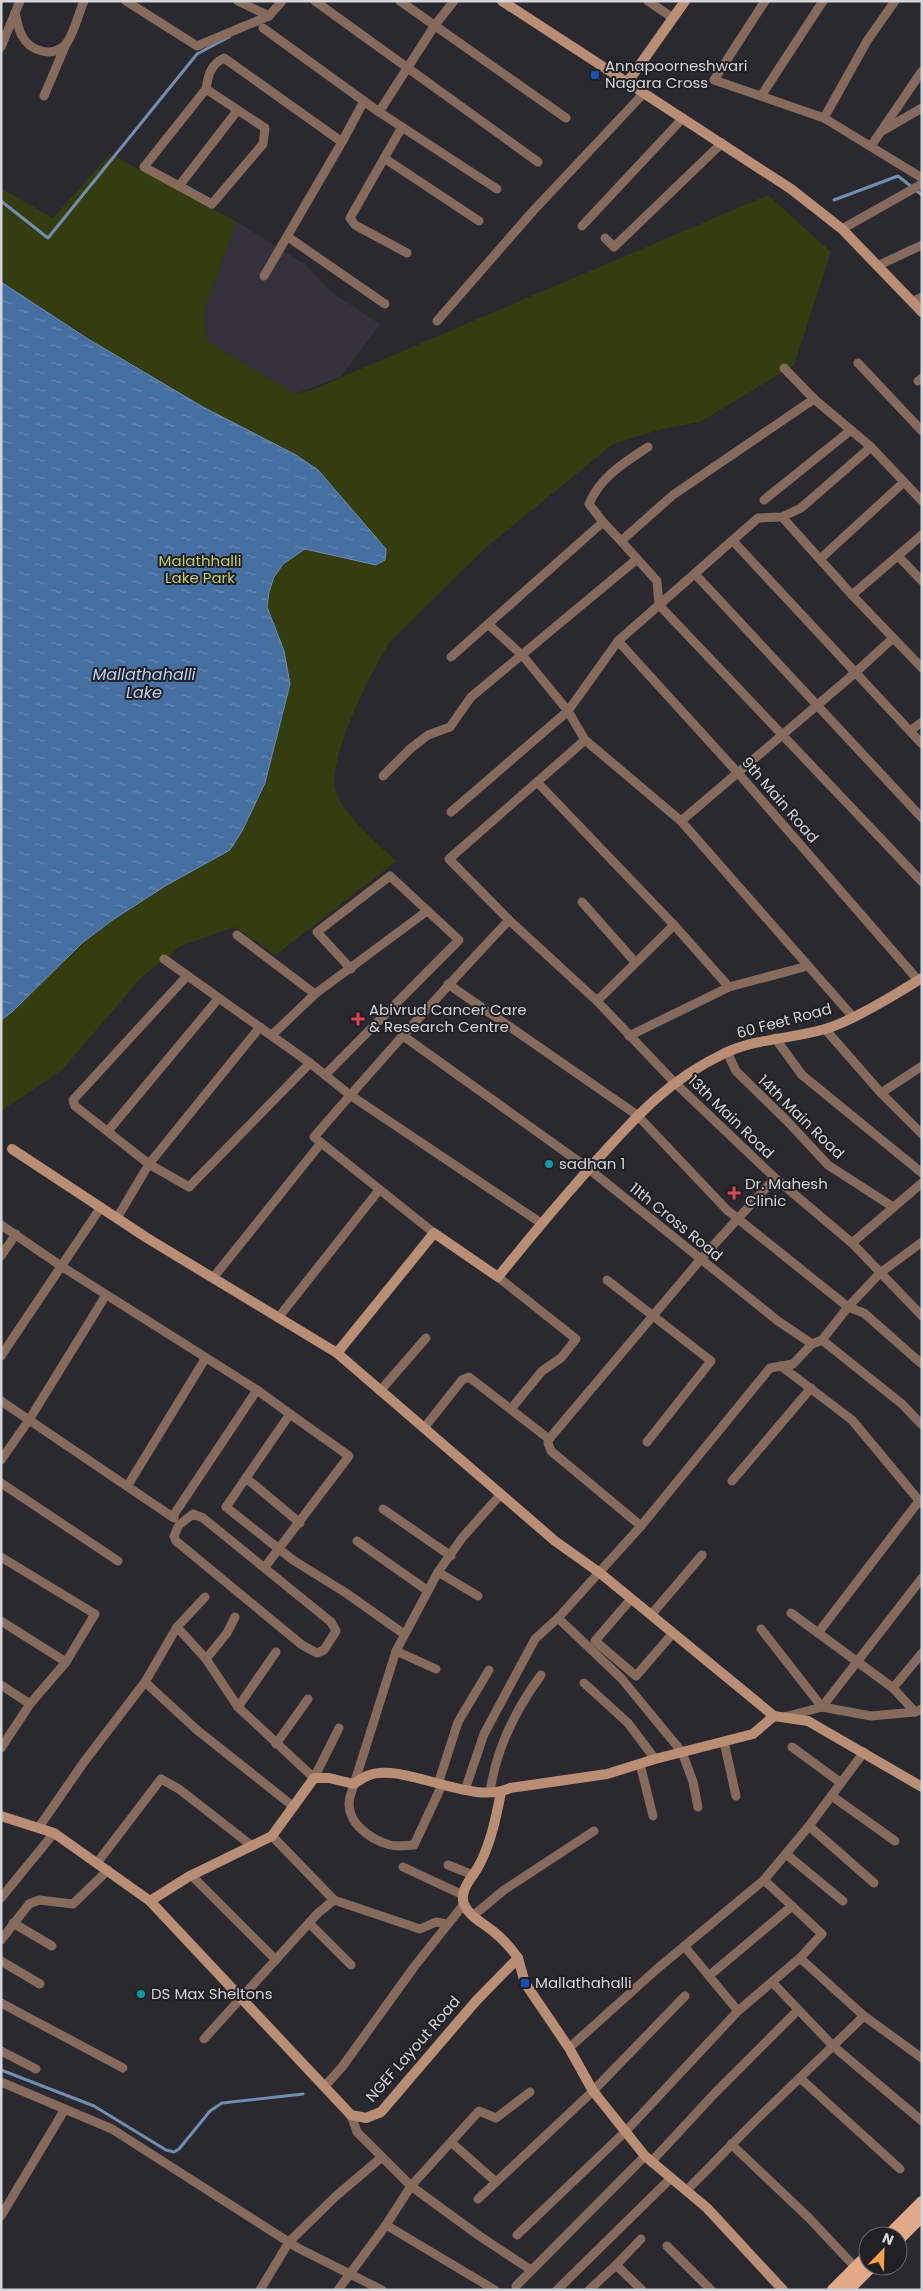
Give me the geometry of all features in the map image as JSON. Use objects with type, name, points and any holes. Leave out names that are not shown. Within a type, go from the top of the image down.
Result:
[{"type":"main road","points":[[898,2226],[922,2202]]},
{"type":"main road","points":[[908,2230],[922,2216]]},
{"type":"main road","points":[[833,2290],[856,2267]]},
{"type":"main road","points":[[848,2290],[862,2276]]},
{"type":"street","points":[[1,47],[20,1]]},
{"type":"street","points":[[44,96],[84,1]]},
{"type":"street","points":[[126,1],[197,46],[269,16],[282,1]]},
{"type":"street","points":[[238,1],[269,16]]},
{"type":"street","points":[[315,1],[538,162]]},
{"type":"street","points":[[400,1],[566,118]]},
{"type":"street","points":[[379,112],[435,25],[454,1]]},
{"type":"street","points":[[502,1],[627,83],[722,142],[791,189],[842,229],[877,266],[917,299],[922,312]]},
{"type":"street","points":[[648,1],[673,18]]},
{"type":"street","points":[[627,83],[685,1]]},
{"type":"street","points":[[765,1],[714,80],[824,118],[922,178]]},
{"type":"street","points":[[760,96],[823,1]]},
{"type":"street","points":[[824,118],[867,41],[895,1]]},
{"type":"street","points":[[15,13],[22,36],[32,47],[46,52],[57,50],[66,44]]},
{"type":"street","points":[[263,28],[379,112],[496,189]]},
{"type":"street","points":[[206,89],[265,128],[263,144],[212,204],[144,167],[206,89],[212,68],[224,58],[342,142]]},
{"type":"street","points":[[872,146],[922,71]]},
{"type":"street","points":[[437,321],[533,211],[644,93]]},
{"type":"street","points":[[264,276],[342,142],[364,100]]},
{"type":"street","points":[[882,132],[922,108]]},
{"type":"street","points":[[179,186],[237,111]]},
{"type":"street","points":[[582,226],[683,118]]},
{"type":"street","points":[[402,127],[350,218],[355,225],[407,253]]},
{"type":"street","points":[[605,238],[614,246],[722,142]]},
{"type":"street","points":[[384,158],[479,221]]},
{"type":"street","points":[[842,229],[922,184]]},
{"type":"street","points":[[288,237],[385,304]]},
{"type":"street","points":[[877,266],[922,245]]},
{"type":"street","points":[[858,363],[922,431]]},
{"type":"street","points":[[784,368],[814,399],[871,447],[922,501]]},
{"type":"street","points":[[620,541],[672,495],[814,399]]},
{"type":"street","points":[[764,500],[851,430]]},
{"type":"street","points":[[648,446],[618,467],[595,490],[589,504],[657,581],[659,605],[922,882]]},
{"type":"street","points":[[451,812],[568,711],[618,641],[758,518],[782,517],[801,508],[871,447]]},
{"type":"street","points":[[820,559],[904,482]]},
{"type":"street","points":[[782,517],[852,595],[922,668]]},
{"type":"street","points":[[451,658],[603,522]]},
{"type":"street","points":[[852,595],[922,535]]},
{"type":"street","points":[[733,541],[922,744]]},
{"type":"street","points":[[898,556],[922,582]]},
{"type":"street","points":[[383,776],[410,748],[428,735],[450,727],[471,697],[523,656],[637,559]]},
{"type":"street","points":[[695,574],[922,818]]},
{"type":"street","points":[[488,624],[523,656],[568,711],[585,740],[681,821],[852,1017]]},
{"type":"street","points":[[681,821],[817,706],[893,638]]},
{"type":"street","name":"9th Main Road","points":[[618,641],[738,773],[920,979]]},
{"type":"street","points":[[910,731],[922,722]]},
{"type":"street","points":[[585,740],[537,782],[674,925],[729,987]]},
{"type":"street","name":"13th Main Road","points":[[537,782],[448,860],[509,920],[597,1001],[674,1082],[775,1178],[852,1243],[920,1311]]},
{"type":"street","points":[[325,1075],[459,940],[390,876],[317,932],[351,969]]},
{"type":"street","points":[[582,902],[635,962]]},
{"type":"street","points":[[272,1035],[315,994],[427,911]]},
{"type":"street","points":[[509,920],[402,1035],[314,1137],[434,1233],[498,1277],[576,1339],[561,1358],[542,1371],[511,1409]]},
{"type":"street","points":[[597,1001],[674,925]]},
{"type":"street","points":[[237,935],[315,994]]},
{"type":"street","points":[[164,959],[186,977],[272,1035],[350,1095],[541,1223]]},
{"type":"street","points":[[629,1036],[729,987],[808,966]]},
{"type":"street","points":[[186,977],[73,1100],[75,1106],[149,1164],[189,1187],[310,1063]]},
{"type":"street","name":"60 Feet Road","points":[[498,1277],[541,1223],[637,1115],[674,1082],[727,1052],[775,1038],[825,1029],[852,1017],[920,979]]},
{"type":"street","points":[[448,984],[637,1115],[738,1220],[848,1307],[864,1313],[922,1364]]},
{"type":"street","points":[[108,1131],[218,999]]},
{"type":"street","points":[[117,1218],[149,1164],[260,1027]]},
{"type":"street","points":[[825,1029],[881,1094],[922,1134]]},
{"type":"street","name":"11th Cross Road","points":[[402,1035],[589,1170],[778,1321],[812,1344]]},
{"type":"street","points":[[775,1038],[802,1075],[922,1173]]},
{"type":"street","name":"14th Main Road","points":[[727,1052],[736,1071],[790,1123],[828,1165],[892,1207]]},
{"type":"street","points":[[881,1094],[922,1066]]},
{"type":"street","points":[[213,1278],[321,1143]]},
{"type":"street","points":[[12,1149],[117,1218],[336,1353],[555,1541],[600,1573],[779,1717],[808,1721],[864,1752],[922,1788]]},
{"type":"street","points":[[641,1526],[551,1450],[548,1443],[549,1438],[700,1260],[775,1178]]},
{"type":"street","points":[[852,1243],[922,1182]]},
{"type":"street","points":[[278,1318],[379,1190]]},
{"type":"street","points":[[1,1356],[100,1207]]},
{"type":"street","points":[[1,1225],[205,1359],[257,1390],[349,1456],[268,1563]]},
{"type":"street","points":[[336,1353],[434,1233]]},
{"type":"street","points":[[1,1256],[16,1234]]},
{"type":"street","points":[[465,1790],[484,1734],[534,1639],[558,1618],[641,1526],[770,1368],[793,1364],[812,1344],[822,1340],[848,1307],[880,1273],[922,1242]]},
{"type":"street","points":[[607,1280],[711,1361],[647,1442]]},
{"type":"street","points":[[1,1460],[106,1295]]},
{"type":"street","points":[[380,1390],[426,1338]]},
{"type":"street","points":[[822,1340],[902,1404],[922,1425]]},
{"type":"street","points":[[128,1485],[205,1359]]},
{"type":"street","points":[[782,1366],[852,1420],[921,1502],[818,1633]]},
{"type":"street","points":[[424,1428],[465,1377],[469,1377],[549,1438]]},
{"type":"street","points":[[732,1481],[810,1388]]},
{"type":"street","points":[[176,1520],[193,1514],[198,1515],[331,1622],[336,1630],[324,1650],[317,1653],[302,1645],[176,1542],[174,1536],[176,1520],[257,1390]]},
{"type":"street","points":[[1,1401],[128,1485],[176,1520]]},
{"type":"street","points":[[290,1414],[226,1507],[278,1548],[404,1634]]},
{"type":"street","points":[[246,1478],[300,1523]]},
{"type":"street","points":[[1,1483],[118,1560]]},
{"type":"street","points":[[489,1670],[458,1722],[440,1784],[414,1845],[391,1846],[368,1835],[349,1815],[347,1806],[396,1651],[438,1572],[462,1538],[501,1494]]},
{"type":"street","points":[[383,1510],[451,1556]]},
{"type":"street","points":[[357,1540],[428,1591]]},
{"type":"street","points":[[651,1615],[702,1555]]},
{"type":"street","points":[[1,1556],[95,1614],[66,1662],[30,1704],[1,1748]]},
{"type":"street","points":[[438,1572],[478,1596]]},
{"type":"street","points":[[822,1707],[922,1578]]},
{"type":"street","points":[[39,1827],[84,1762],[145,1682],[177,1627],[205,1597]]},
{"type":"street","points":[[631,1599],[595,1641],[636,1676],[673,1633]]},
{"type":"street","points":[[791,1613],[893,1688],[919,1711]]},
{"type":"street","points":[[206,1659],[227,1633],[235,1617]]},
{"type":"street","points":[[558,1618],[621,1678],[682,1752],[693,1782],[698,1807]]},
{"type":"street","points":[[1,1621],[66,1662]]},
{"type":"street","points":[[177,1627],[206,1659],[238,1707],[314,1778],[329,1778],[354,1784],[368,1775],[385,1772],[465,1790],[496,1792],[510,1788],[607,1774],[655,1759],[754,1734],[779,1717],[822,1707],[871,1716],[919,1711]]},
{"type":"street","points":[[761,1629],[822,1707]]},
{"type":"street","points":[[396,1651],[436,1669]]},
{"type":"street","points":[[238,1707],[276,1652]]},
{"type":"street","points":[[893,1688],[922,1653]]},
{"type":"street","points":[[325,2086],[448,1924],[463,1900],[465,1887],[473,1875],[495,1822],[496,1792],[493,1771],[502,1744],[541,1675]]},
{"type":"street","points":[[145,1682],[197,1730],[294,1806]]},
{"type":"street","points":[[584,1683],[628,1723],[655,1759]]},
{"type":"street","points":[[1,1685],[30,1704]]},
{"type":"street","points":[[276,1744],[308,1699]]},
{"type":"street","points":[[150,1900],[191,1875],[272,1836],[314,1778],[339,1728]]},
{"type":"street","points":[[724,1742],[736,1796]]},
{"type":"street","points":[[792,1747],[841,1783]]},
{"type":"street","points":[[569,2048],[658,1968],[764,1880],[809,1826],[864,1752]]},
{"type":"street","points":[[640,1764],[653,1816]]},
{"type":"street","points":[[97,1863],[161,1779],[180,1789],[252,1846]]},
{"type":"street","points":[[832,1796],[895,1841]]},
{"type":"street","points":[[1,1816],[54,1833],[150,1900],[205,1962],[242,1998],[325,2086],[351,2116],[357,2132],[411,2186],[478,2235],[531,2270]]},
{"type":"street","points":[[809,1826],[874,1883]]},
{"type":"street","points":[[474,1915],[504,1890],[594,1831]]},
{"type":"street","points":[[1,1898],[54,1833]]},
{"type":"street","points":[[272,1836],[334,1900],[420,1929],[436,1922],[448,1924]]},
{"type":"street","points":[[786,1854],[842,1901]]},
{"type":"street","points":[[448,1865],[473,1875]]},
{"type":"street","points":[[403,1867],[463,1900],[474,1915],[508,1944],[518,1958],[526,1983],[569,2048],[593,2091],[648,2159],[707,2208],[783,2290]]},
{"type":"street","points":[[1,1940],[29,1904],[39,1900],[73,1904],[108,1870]]},
{"type":"street","points":[[191,1875],[276,1960]]},
{"type":"street","points":[[517,2235],[626,2131],[738,2011],[800,1958],[822,1934],[764,1880]]},
{"type":"street","points":[[204,2039],[309,1923],[334,1900]]},
{"type":"street","points":[[710,1975],[792,1906]]},
{"type":"street","points":[[13,1923],[52,1946]]},
{"type":"street","points":[[309,1923],[351,1965]]},
{"type":"street","points":[[685,1947],[738,2011]]},
{"type":"street","name":"NGEF Layout Road","points":[[351,2116],[366,2118],[381,2112],[476,2001],[518,1958]]},
{"type":"street","points":[[800,1958],[864,2016],[922,2058]]},
{"type":"street","points":[[1,1961],[40,1984]]},
{"type":"street","points":[[772,1982],[833,2046],[922,2121]]},
{"type":"street","points":[[478,2198],[593,2091],[685,1996]]},
{"type":"street","points":[[1,2002],[123,2068]]},
{"type":"street","points":[[516,2289],[531,2270],[716,2093],[798,2010]]},
{"type":"street","points":[[686,2191],[731,2144],[864,2016]]},
{"type":"street","points":[[1,2051],[36,2069]]},
{"type":"street","points":[[800,2078],[900,2168]]},
{"type":"street","points":[[1,2082],[112,2129],[289,2242],[382,2290]]},
{"type":"street","points":[[342,2288],[411,2186],[479,2111],[496,2118],[530,2092]]},
{"type":"street","points":[[1,2216],[65,2109]]},
{"type":"street","points":[[452,2143],[496,2182]]},
{"type":"street","points":[[731,2144],[809,2218],[856,2267]]},
{"type":"street","points":[[260,2290],[289,2242],[336,2196],[382,2157]]},
{"type":"street","points":[[557,2290],[671,2178]]},
{"type":"street","points":[[386,2225],[495,2290]]},
{"type":"street","points":[[589,2290],[641,2239]]},
{"type":"street","points":[[667,2246],[711,2290]]},
{"type":"street","points":[[616,2264],[642,2290]]},
{"type":"shaded area","points":[[237,222],[306,265],[331,292],[380,324],[341,377],[295,394],[207,341],[204,310]]},
{"type":"green space","name":"Malathhalli Lake Park","points":[[110,154],[237,222],[204,310],[207,341],[295,394],[314,389],[768,195],[831,252],[794,365],[700,422],[661,429],[613,444],[483,550],[390,642],[372,672],[352,716],[337,760],[334,778],[336,792],[346,810],[396,861],[276,955],[235,927],[181,946],[141,978],[62,1070],[4,1109],[1,1114],[1,188],[53,218]]},
{"type":"water","name":"Mallathahalli Lake","points":[[1,282],[88,339],[203,407],[296,455],[318,470],[386,549],[385,560],[376,565],[305,549],[283,564],[274,577],[267,607],[284,651],[290,684],[265,783],[242,831],[230,850],[165,886],[111,921],[82,943],[12,1012],[1,1020]]},
{"type":"waterway","points":[[1,201],[48,238],[197,54],[229,37]]},
{"type":"waterway","points":[[834,200],[898,176],[922,195]]},
{"type":"waterway","points":[[1,2070],[94,2106],[166,2150],[174,2152],[179,2149],[210,2111],[222,2103],[303,2094]]},
{"type":"place","name":"Annapoorneshwari Nagara Cross","points":[[595,75]]},
{"type":"place","name":"Abivrud Cancer Care & Research Centre","points":[[358,1019]]},
{"type":"place","name":"sadhan 1","points":[[549,1164]]},
{"type":"place","name":"Dr. Mahesh Clinic","points":[[734,1193]]},
{"type":"place","name":"Mallathahalli","points":[[525,1983]]},
{"type":"place","name":"DS Max Sheltons","points":[[141,1994]]}]
